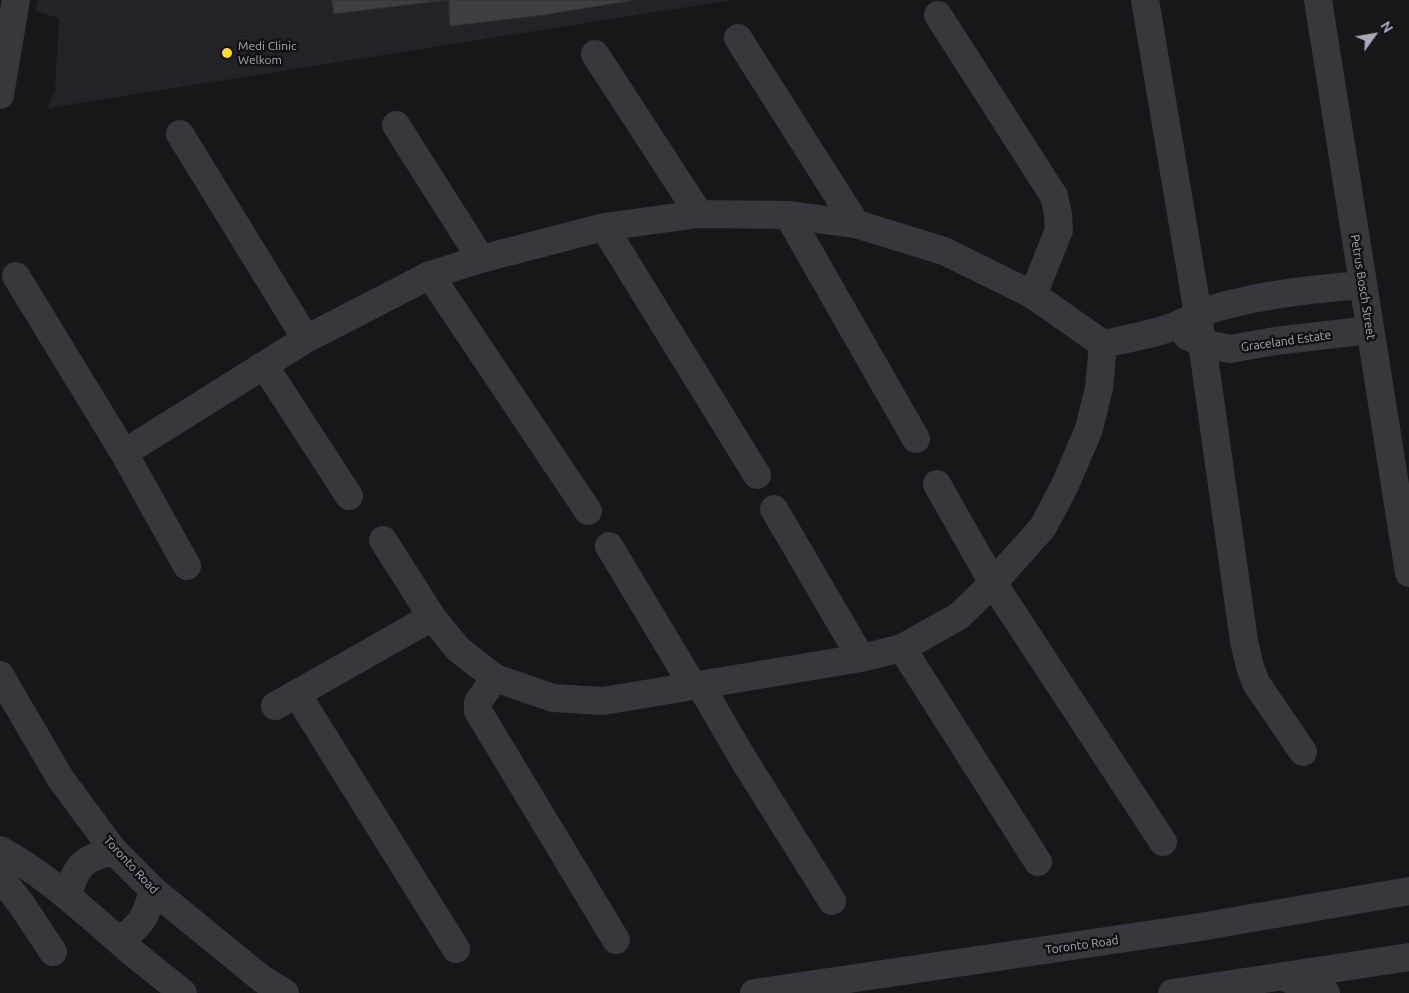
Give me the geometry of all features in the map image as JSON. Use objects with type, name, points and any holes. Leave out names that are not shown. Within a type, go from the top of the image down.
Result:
[{"type":"street","points":[[0,94],[16,0]]},
{"type":"street","points":[[1145,0],[1198,314],[1244,641],[1256,683],[1303,752]]},
{"type":"street","name":"Petrus Bosch Street","points":[[1318,0],[1409,573]]},
{"type":"street","points":[[938,15],[1054,196],[1059,230],[1033,295]]},
{"type":"street","points":[[738,38],[856,224]]},
{"type":"street","points":[[595,54],[699,214]]},
{"type":"street","points":[[396,125],[481,259]]},
{"type":"street","points":[[180,134],[306,340]]},
{"type":"street","points":[[124,453],[306,340],[430,275],[481,259],[604,227],[699,214],[788,215],[856,224],[944,250],[1033,295],[1103,344],[1168,329],[1198,314],[1218,307],[1316,289],[1363,285]]},
{"type":"street","points":[[788,215],[916,439]]},
{"type":"street","points":[[604,227],[757,475]]},
{"type":"street","points":[[430,275],[588,511]]},
{"type":"street","points":[[16,276],[124,453],[187,566]]},
{"type":"street","name":"Graceland Estate","points":[[1168,329],[1202,343],[1230,348],[1370,330]]},
{"type":"street","points":[[383,540],[432,617],[458,649],[495,678],[553,698],[603,701],[861,658],[902,648],[959,616],[994,583],[1043,527],[1066,485],[1089,429],[1099,388],[1103,344]]},
{"type":"street","points":[[264,365],[349,496]]},
{"type":"street","points":[[936,484],[994,583],[1163,842]]},
{"type":"street","points":[[774,509],[861,658]]},
{"type":"street","points":[[609,546],[832,901]]},
{"type":"street","points":[[432,617],[286,700],[456,949]]},
{"type":"street","points":[[902,648],[1038,862]]},
{"type":"street","name":"Toronto Road","points":[[0,675],[60,778],[114,851],[153,890],[262,979],[285,993]]},
{"type":"street","points":[[495,678],[478,702],[478,712],[616,940]]},
{"type":"street","points":[[0,850],[16,859],[68,896],[119,941],[183,993]]},
{"type":"street","points":[[68,896],[76,871],[82,865],[97,855],[114,851]]},
{"type":"street","points":[[0,877],[22,905],[53,952]]},
{"type":"street","points":[[119,941],[142,922],[153,890]]},
{"type":"street","name":"Toronto Road","points":[[754,993],[1194,928],[1409,892]]},
{"type":"street","points":[[1172,993],[1409,957]]},
{"type":"street","points":[[1282,976],[1326,993]]},
{"type":"shaded area","name":"Medi Clinic Welkom","points":[[38,0],[732,0],[48,108],[55,89],[59,18],[35,11]]},
{"type":"building","points":[[332,0],[446,0],[334,14]]},
{"type":"building","points":[[449,0],[634,0],[544,15],[450,26]]},
{"type":"place","name":"Medi Clinic Welkom","points":[[227,53]]}]
